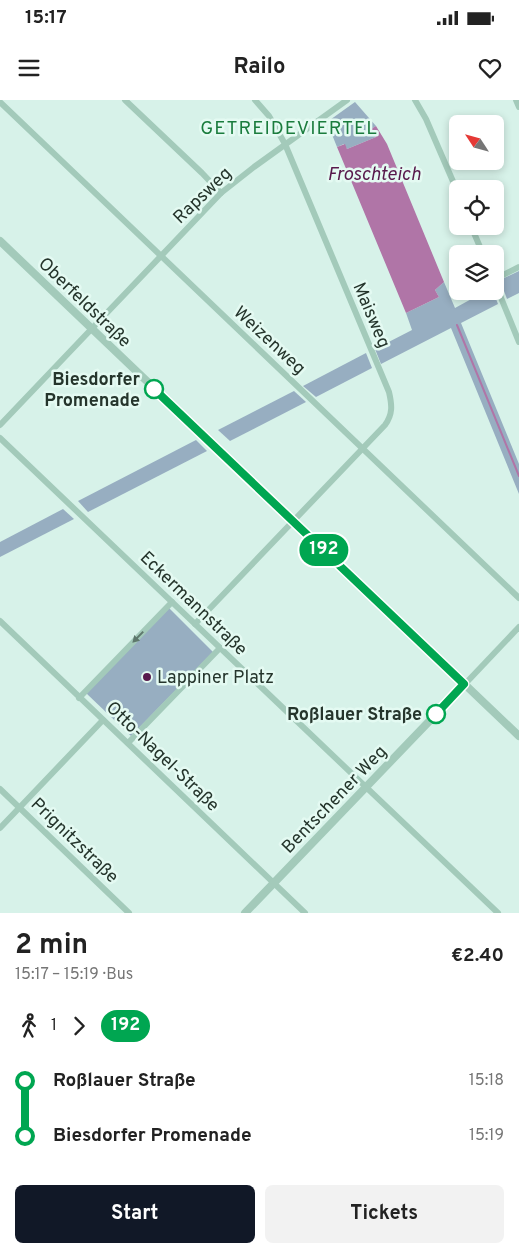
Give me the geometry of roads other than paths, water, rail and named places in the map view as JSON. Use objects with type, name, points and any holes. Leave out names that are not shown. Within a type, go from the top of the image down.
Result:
[{"type":"street","points":[[126,100],[221,193]]},
{"type":"street","name":"Maisweg","points":[[195,624],[363,449],[389,420],[392,407],[285,144],[269,116],[255,100]]},
{"type":"street","name":"Rapsweg","points":[[0,425],[221,193],[347,100]]},
{"type":"street","points":[[415,100],[426,119],[452,180]]},
{"type":"street","points":[[516,100],[519,107]]},
{"type":"street","name":"Weizenweg","points":[[0,102],[519,598]]},
{"type":"street","name":"Oberfeldstraße","points":[[0,241],[519,736]]},
{"type":"street","points":[[504,274],[519,267]]},
{"type":"street","points":[[502,300],[519,342]]},
{"type":"street","name":"Eckermannstraße","points":[[0,438],[498,913]]},
{"type":"street","points":[[79,698],[172,602]]},
{"type":"street","name":"Otto-Nagel-Straße","points":[[0,621],[305,913]]},
{"type":"street","points":[[464,684],[519,627]]},
{"type":"street","points":[[128,743],[220,648]]},
{"type":"street","name":"Bentschener Weg","points":[[245,913],[464,684]]},
{"type":"street","points":[[0,828],[103,720]]},
{"type":"street","name":"Prignitzstraße","points":[[0,790],[129,913]]},
{"type":"water","name":"Froschteich","points":[[376,126],[387,144],[444,282],[435,290],[439,297],[406,313],[337,147],[345,144],[347,149],[376,137],[371,129]]},
{"type":"waterway","points":[[457,325],[519,476]]},
{"type":"place","name":"Biesdorfer Promenade","points":[[154,389]]},
{"type":"place","name":"Lappiner Platz","points":[[147,677]]},
{"type":"place","name":"Roßlauer Straße","points":[[436,714]]},
{"type":"district","name":"GETREIDEVIERTEL","points":[[289,127]]}]
